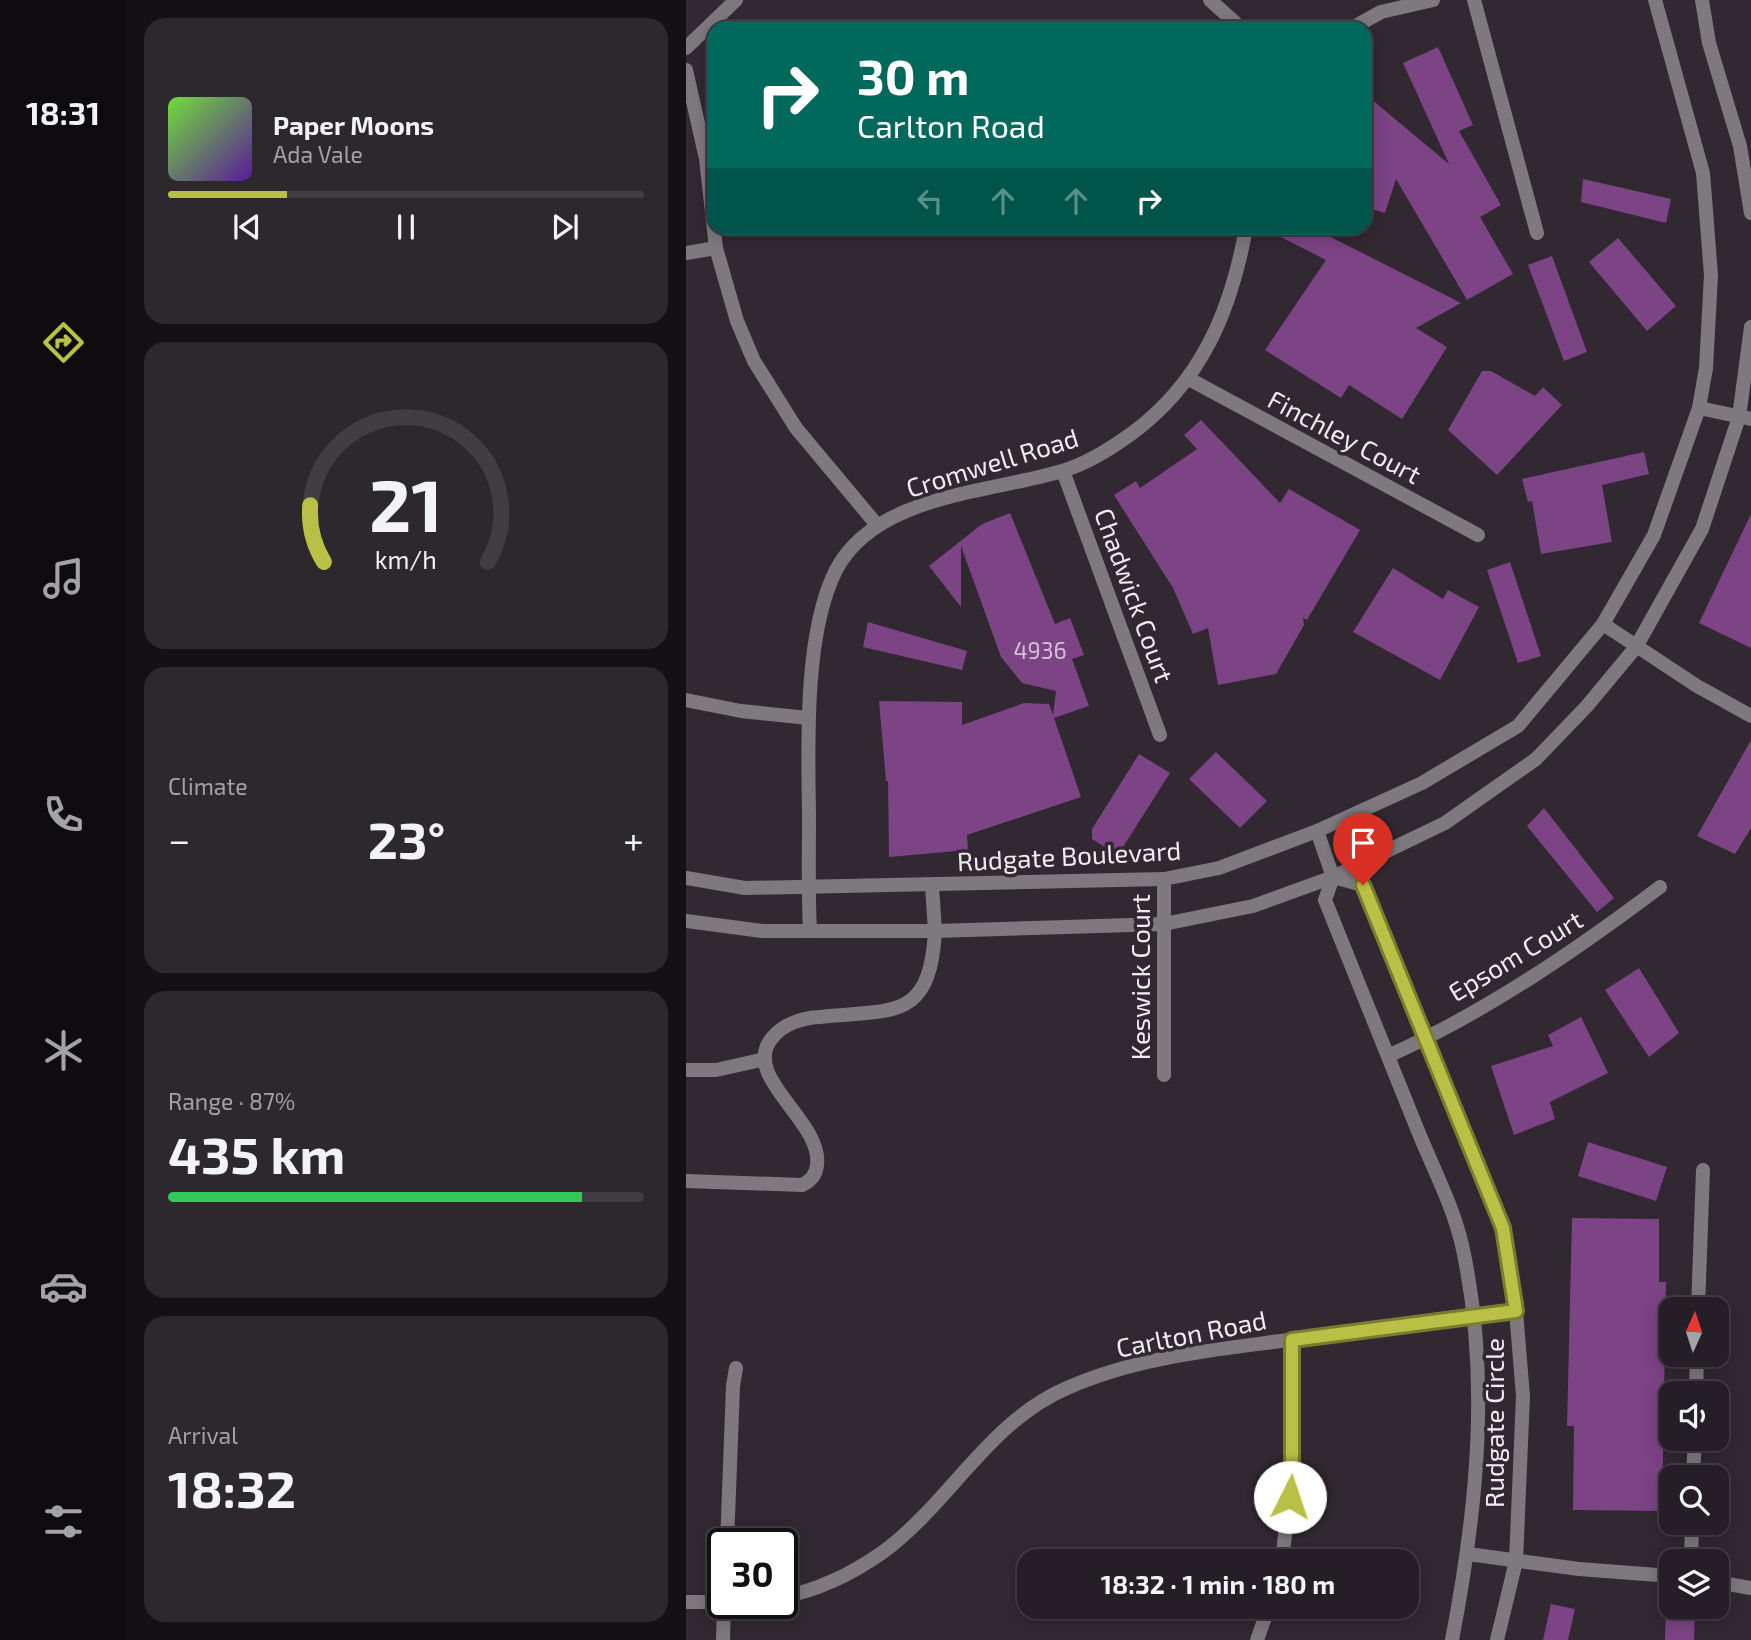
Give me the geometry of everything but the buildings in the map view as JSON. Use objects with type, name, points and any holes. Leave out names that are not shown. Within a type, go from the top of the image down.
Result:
[{"type":"street","points":[[714,21],[736,0]]},
{"type":"street","points":[[1210,0],[1233,21]]},
{"type":"street","points":[[1365,21],[1381,12],[1433,0]]},
{"type":"street","points":[[1474,0],[1537,233]]},
{"type":"street","name":"Rudgate Boulevard","points":[[686,878],[745,888],[932,886],[1164,878],[1219,868],[1317,831],[1422,783],[1518,726],[1603,624],[1654,535],[1699,408],[1706,368],[1711,275],[1703,173],[1656,0]]},
{"type":"street","points":[[1702,0],[1709,43],[1740,146],[1751,213]]},
{"type":"street","points":[[686,48],[707,28]]},
{"type":"street","points":[[686,70],[707,168]]},
{"type":"street","points":[[715,235],[737,321],[754,361],[773,395],[796,428],[877,525]]},
{"type":"street","name":"Cromwell Road","points":[[810,931],[808,718],[824,602],[837,569],[853,548],[877,525],[948,497],[1063,471],[1120,442],[1167,404],[1189,379],[1222,318],[1244,235]]},
{"type":"street","points":[[686,253],[716,248]]},
{"type":"street","points":[[686,921],[762,931],[935,931],[1164,924],[1253,906],[1333,877],[1445,823],[1536,759],[1587,706],[1636,647],[1702,529],[1745,418],[1751,327]]},
{"type":"street","name":"Finchley Court","points":[[1189,379],[1478,535]]},
{"type":"street","points":[[1699,408],[1745,418]]},
{"type":"street","name":"Chadwick Court","points":[[1063,471],[1160,735]]},
{"type":"street","points":[[1603,624],[1697,686],[1751,716]]},
{"type":"street","points":[[686,700],[741,711],[808,718]]},
{"type":"street","name":"Rudgate Circle","points":[[1317,831],[1333,877],[1325,900],[1462,1243],[1474,1315],[1479,1370],[1477,1456],[1468,1554],[1451,1640]]},
{"type":"street","name":"Rudgate Circle","points":[[1333,877],[1363,885],[1427,1036],[1503,1228],[1516,1311],[1523,1396],[1516,1560],[1497,1640]]},
{"type":"street","name":"Keswick Court","points":[[1164,878],[1164,1075]]},
{"type":"street","points":[[686,1181],[802,1185],[813,1177],[817,1159],[810,1134],[766,1070],[766,1046],[773,1036],[804,1018],[880,1012],[906,1005],[916,997],[928,978],[935,931],[932,886]]},
{"type":"street","name":"Epsom Court","points":[[1388,1056],[1525,983],[1591,939],[1660,887]]},
{"type":"street","points":[[686,1070],[716,1070],[765,1059]]},
{"type":"street","points":[[1698,1297],[1703,1170]]},
{"type":"street","name":"Carlton Road","points":[[798,1594],[848,1575],[884,1551],[1004,1427],[1066,1388],[1138,1364],[1292,1340],[1516,1311]]},
{"type":"street","points":[[1283,1549],[1292,1476],[1292,1340]]},
{"type":"street","points":[[728,1528],[736,1368]]},
{"type":"street","points":[[1468,1554],[1659,1575]]},
{"type":"street","points":[[1729,1584],[1751,1588]]},
{"type":"street","points":[[686,1602],[707,1603]]},
{"type":"street","points":[[723,1640],[724,1619]]},
{"type":"street","points":[[1257,1640],[1264,1619]]},
{"type":"route","points":[[1290,1497],[1292,1340],[1516,1311],[1503,1228],[1427,1036],[1363,885]]}]
